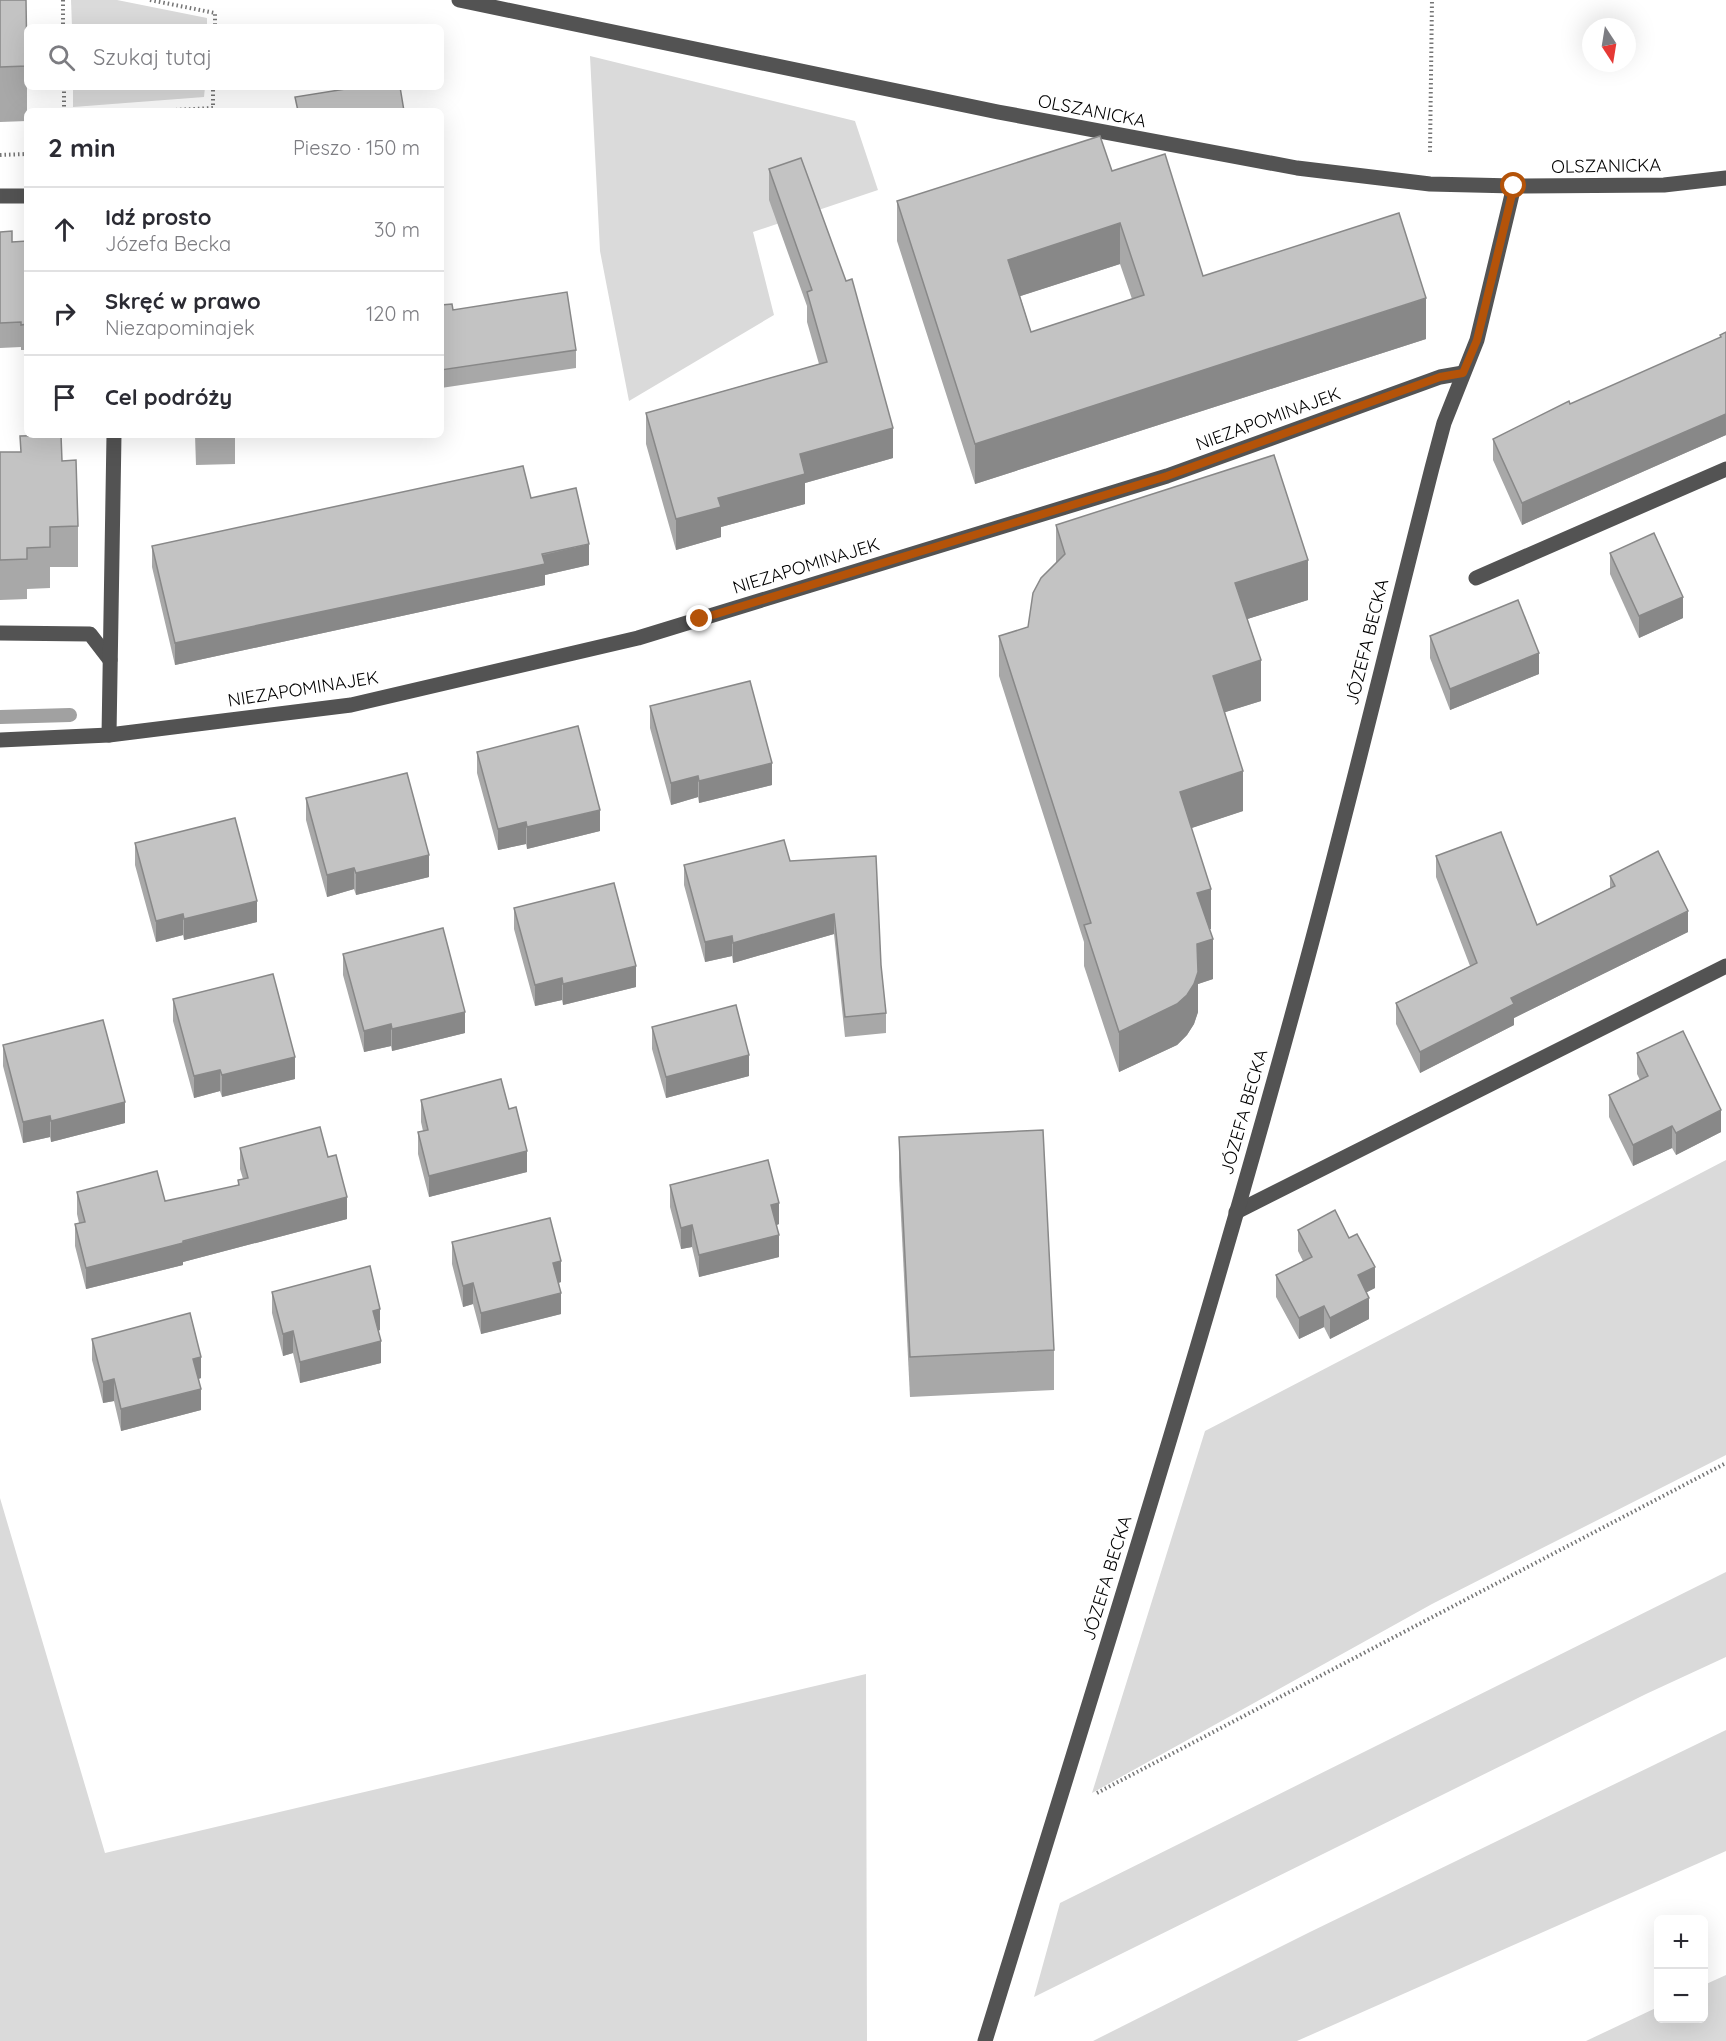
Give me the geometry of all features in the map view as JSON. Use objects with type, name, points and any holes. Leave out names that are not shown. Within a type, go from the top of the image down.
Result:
[{"type":"street","name":"OLSZANICKA","points":[[459,0],[998,112],[1298,168],[1430,184],[1514,186],[1664,185],[1726,177]]},
{"type":"street","name":"JÓZEFA BECKA","points":[[985,2041],[1184,1394],[1236,1212],[1300,985],[1444,423],[1477,340],[1514,186]]},
{"type":"street","points":[[0,196],[24,196]]},
{"type":"street","name":"NIEZAPOMINAJEK","points":[[0,740],[109,735],[351,705],[638,638],[1167,476],[1440,377],[1463,373]]},
{"type":"street","points":[[109,735],[114,438]]},
{"type":"street","points":[[1476,578],[1726,469]]},
{"type":"street","points":[[0,633],[90,634],[110,660]]},
{"type":"street","points":[[1236,1212],[1726,966]]},
{"type":"path","points":[[63,0],[63,24]]},
{"type":"path","points":[[150,0],[215,13],[215,24]]},
{"type":"path","points":[[1430,184],[1432,0]]},
{"type":"path","points":[[64,90],[64,108]]},
{"type":"path","points":[[213,90],[213,108]]},
{"type":"path","points":[[0,155],[24,154]]},
{"type":"path","points":[[1054,1815],[1726,1463]]},
{"type":"shaded area","points":[[71,0],[117,0],[207,18],[207,24],[72,24]]},
{"type":"shaded area","points":[[590,56],[855,121],[878,190],[753,232],[774,315],[629,401],[600,251]]},
{"type":"shaded area","points":[[73,90],[205,90],[204,97],[73,107]]},
{"type":"shaded area","points":[[1726,1160],[1726,1455],[1432,1604],[1092,1793],[1205,1431]]},
{"type":"shaded area","points":[[0,1498],[105,1853],[866,1674],[867,2041],[0,2041]]},
{"type":"shaded area","points":[[1726,1572],[1726,1657],[1646,1694],[1034,1997],[1060,1903]]},
{"type":"shaded area","points":[[1726,1730],[1726,1851],[1297,2041],[1093,2041],[1310,1932]]},
{"type":"shaded area","points":[[1726,1975],[1726,2041],[1586,2041],[1654,2009],[1654,2023],[1708,2023],[1708,1983]]},
{"type":"building","points":[[0,0],[26,0],[24,66],[0,67]]},
{"type":"building","points":[[339,90],[400,90],[404,108],[297,108],[295,97]]},
{"type":"building","points":[[1100,136],[1112,171],[1165,154],[1203,276],[1399,213],[1426,298],[975,444],[897,201]],"holes":[[[1120,223],[1144,295],[1031,332],[1008,260]]]},
{"type":"building","points":[[801,158],[846,281],[852,279],[893,428],[800,454],[805,474],[718,498],[721,507],[676,519],[646,413],[827,362],[807,292],[812,290],[769,169]]},
{"type":"building","points":[[12,231],[12,242],[24,241],[24,324],[21,325],[21,322],[0,323],[0,232]]},
{"type":"building","points":[[567,292],[576,350],[444,370],[444,305],[452,304],[453,310]]},
{"type":"building","points":[[1726,332],[1726,414],[1522,503],[1493,439],[1569,401],[1570,404],[1721,337],[1720,335]]},
{"type":"building","points":[[20,436],[24,436],[24,438],[61,438],[62,461],[76,460],[78,526],[50,527],[50,547],[27,548],[27,559],[0,560],[0,452],[21,452]]},
{"type":"building","points":[[1274,455],[1308,560],[1235,583],[1261,660],[1213,676],[1243,771],[1180,792],[1211,889],[1197,893],[1213,939],[1197,944],[1198,972],[1187,995],[1177,1004],[1119,1032],[1084,925],[1091,923],[999,636],[1028,627],[1033,593],[1041,578],[1065,554],[1056,525]]},
{"type":"building","points":[[523,466],[531,498],[576,488],[589,544],[542,554],[545,564],[175,643],[152,546]]},
{"type":"building","points":[[1654,533],[1683,597],[1639,616],[1610,553]]},
{"type":"building","points":[[1518,600],[1539,653],[1450,689],[1430,636]]},
{"type":"building","points":[[750,681],[772,763],[699,781],[698,776],[671,783],[650,706]]},
{"type":"building","points":[[578,726],[600,810],[527,827],[526,822],[498,829],[477,752]]},
{"type":"building","points":[[407,773],[429,855],[356,873],[354,868],[327,875],[306,798]]},
{"type":"building","points":[[235,818],[257,901],[184,919],[183,914],[156,921],[135,843]]},
{"type":"building","points":[[1501,832],[1537,925],[1615,886],[1610,876],[1658,851],[1688,911],[1511,998],[1514,1004],[1420,1052],[1396,1003],[1477,963],[1436,856]]},
{"type":"building","points":[[784,840],[790,861],[876,856],[881,965],[886,1013],[845,1017],[834,914],[733,943],[732,936],[705,942],[684,865]]},
{"type":"building","points":[[614,883],[636,966],[563,984],[562,978],[535,985],[514,908]]},
{"type":"building","points":[[443,928],[465,1012],[392,1029],[391,1024],[364,1031],[343,954]]},
{"type":"building","points":[[273,974],[295,1057],[222,1075],[220,1070],[194,1076],[173,999]]},
{"type":"building","points":[[736,1005],[749,1055],[666,1077],[652,1027]]},
{"type":"building","points":[[103,1020],[125,1102],[51,1121],[50,1116],[23,1122],[3,1045]]},
{"type":"building","points":[[1683,1031],[1721,1110],[1676,1133],[1672,1126],[1633,1145],[1609,1095],[1648,1076],[1637,1053]]},
{"type":"building","points":[[501,1079],[509,1109],[516,1107],[527,1151],[429,1176],[418,1132],[428,1130],[421,1100]]},
{"type":"building","points":[[320,1127],[328,1157],[336,1155],[347,1197],[86,1268],[75,1224],[85,1222],[77,1192],[157,1171],[165,1201],[239,1185],[238,1180],[248,1178],[240,1148]]},
{"type":"building","points":[[1043,1130],[1054,1350],[910,1357],[899,1137]]},
{"type":"building","points":[[768,1160],[779,1203],[771,1205],[779,1235],[699,1255],[692,1225],[681,1228],[670,1185]]},
{"type":"building","points":[[1335,1210],[1349,1238],[1357,1234],[1375,1267],[1358,1275],[1369,1298],[1330,1318],[1324,1306],[1299,1318],[1276,1275],[1312,1257],[1298,1230]]},
{"type":"building","points":[[550,1218],[561,1261],[553,1263],[561,1293],[481,1313],[473,1283],[463,1286],[452,1242]]},
{"type":"building","points":[[370,1266],[380,1309],[373,1311],[381,1341],[300,1362],[293,1331],[283,1334],[272,1292]]},
{"type":"building","points":[[190,1313],[201,1357],[193,1359],[201,1389],[121,1409],[114,1379],[103,1382],[92,1339]]},
{"type":"waterway","points":[[0,717],[70,715]]},
{"type":"route","points":[[700,619],[1167,476],[1440,377],[1463,373],[1477,340],[1514,186]]}]
